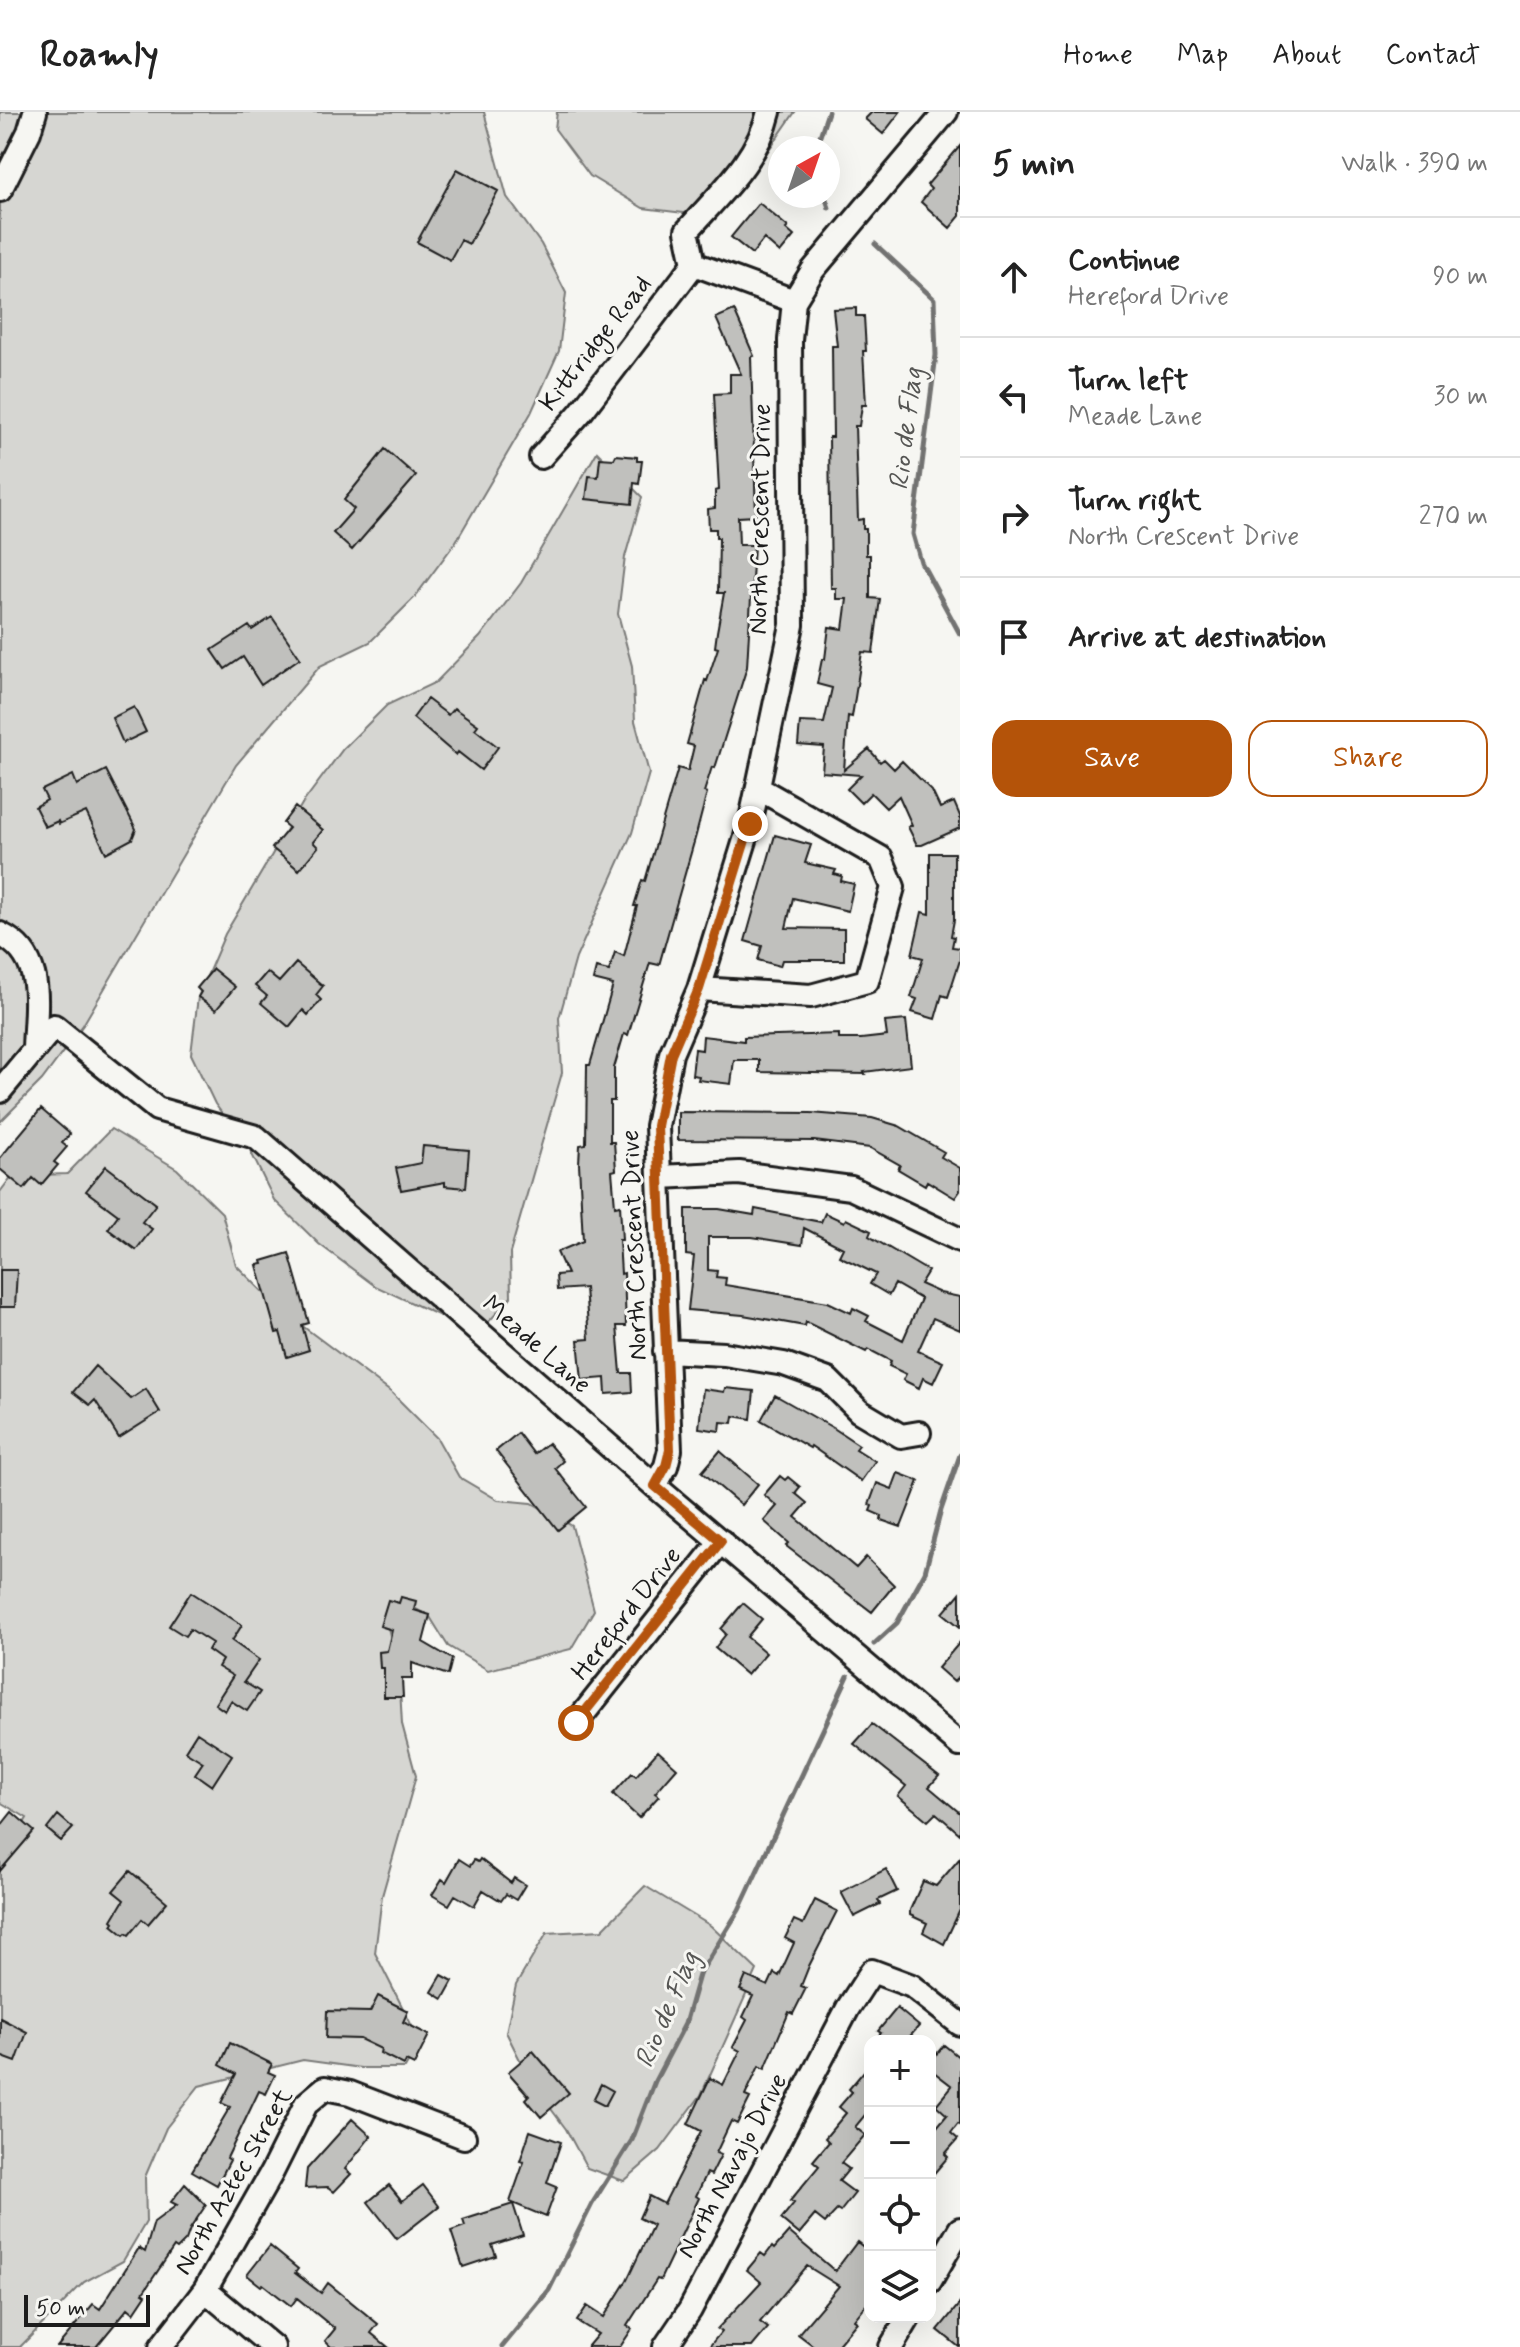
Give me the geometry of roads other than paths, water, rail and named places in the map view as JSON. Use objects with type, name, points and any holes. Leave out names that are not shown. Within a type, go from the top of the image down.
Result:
[{"type":"street","points":[[0,190],[29,132],[35,112]]},
{"type":"street","points":[[769,112],[764,135],[750,158],[687,231],[694,264],[794,301]]},
{"type":"street","name":"North Crescent Drive","points":[[655,1486],[666,1466],[670,1450],[657,1126],[671,1054],[699,989],[750,824],[792,625],[790,340],[794,301],[813,270],[946,112]]},
{"type":"street","name":"Kittridge Road","points":[[541,457],[581,412],[694,264]]},
{"type":"street","points":[[699,989],[811,996],[867,981],[885,921],[893,887],[881,858],[758,788]]},
{"type":"street","points":[[0,934],[26,953],[34,971],[34,1050],[0,1091]]},
{"type":"street","name":"Meade Lane","points":[[34,1050],[54,1026],[157,1109],[256,1137],[655,1486],[960,1745]]},
{"type":"street","points":[[660,1177],[739,1173],[851,1188],[960,1240]]},
{"type":"street","points":[[665,1351],[724,1354],[784,1364],[828,1380],[859,1411],[901,1436],[919,1433]]},
{"type":"street","name":"Hereford Drive","points":[[576,1723],[721,1541]]},
{"type":"street","name":"North Navajo Drive","points":[[665,2347],[690,2310],[848,2008],[872,1971],[912,1986],[960,2024]]},
{"type":"street","name":"North Aztec Street","points":[[161,2347],[205,2290],[272,2172],[306,2104],[325,2088],[350,2093],[464,2137]]},
{"type":"street","points":[[936,2271],[960,2229]]},
{"type":"street","points":[[205,2290],[273,2347]]},
{"type":"street","points":[[891,2347],[905,2323]]},
{"type":"waterway","name":"Rio de Flag","points":[[820,136],[828,112]]},
{"type":"waterway","name":"Rio de Flag","points":[[875,244],[934,299],[936,355],[913,534],[921,562],[960,634]]},
{"type":"waterway","name":"Rio de Flag","points":[[874,1644],[897,1623],[925,1572],[941,1510],[960,1455]]},
{"type":"waterway","name":"Rio de Flag","points":[[502,2347],[549,2290],[592,2204],[632,2140],[655,2081],[685,2024],[699,1975],[739,1910],[848,1676]]}]
